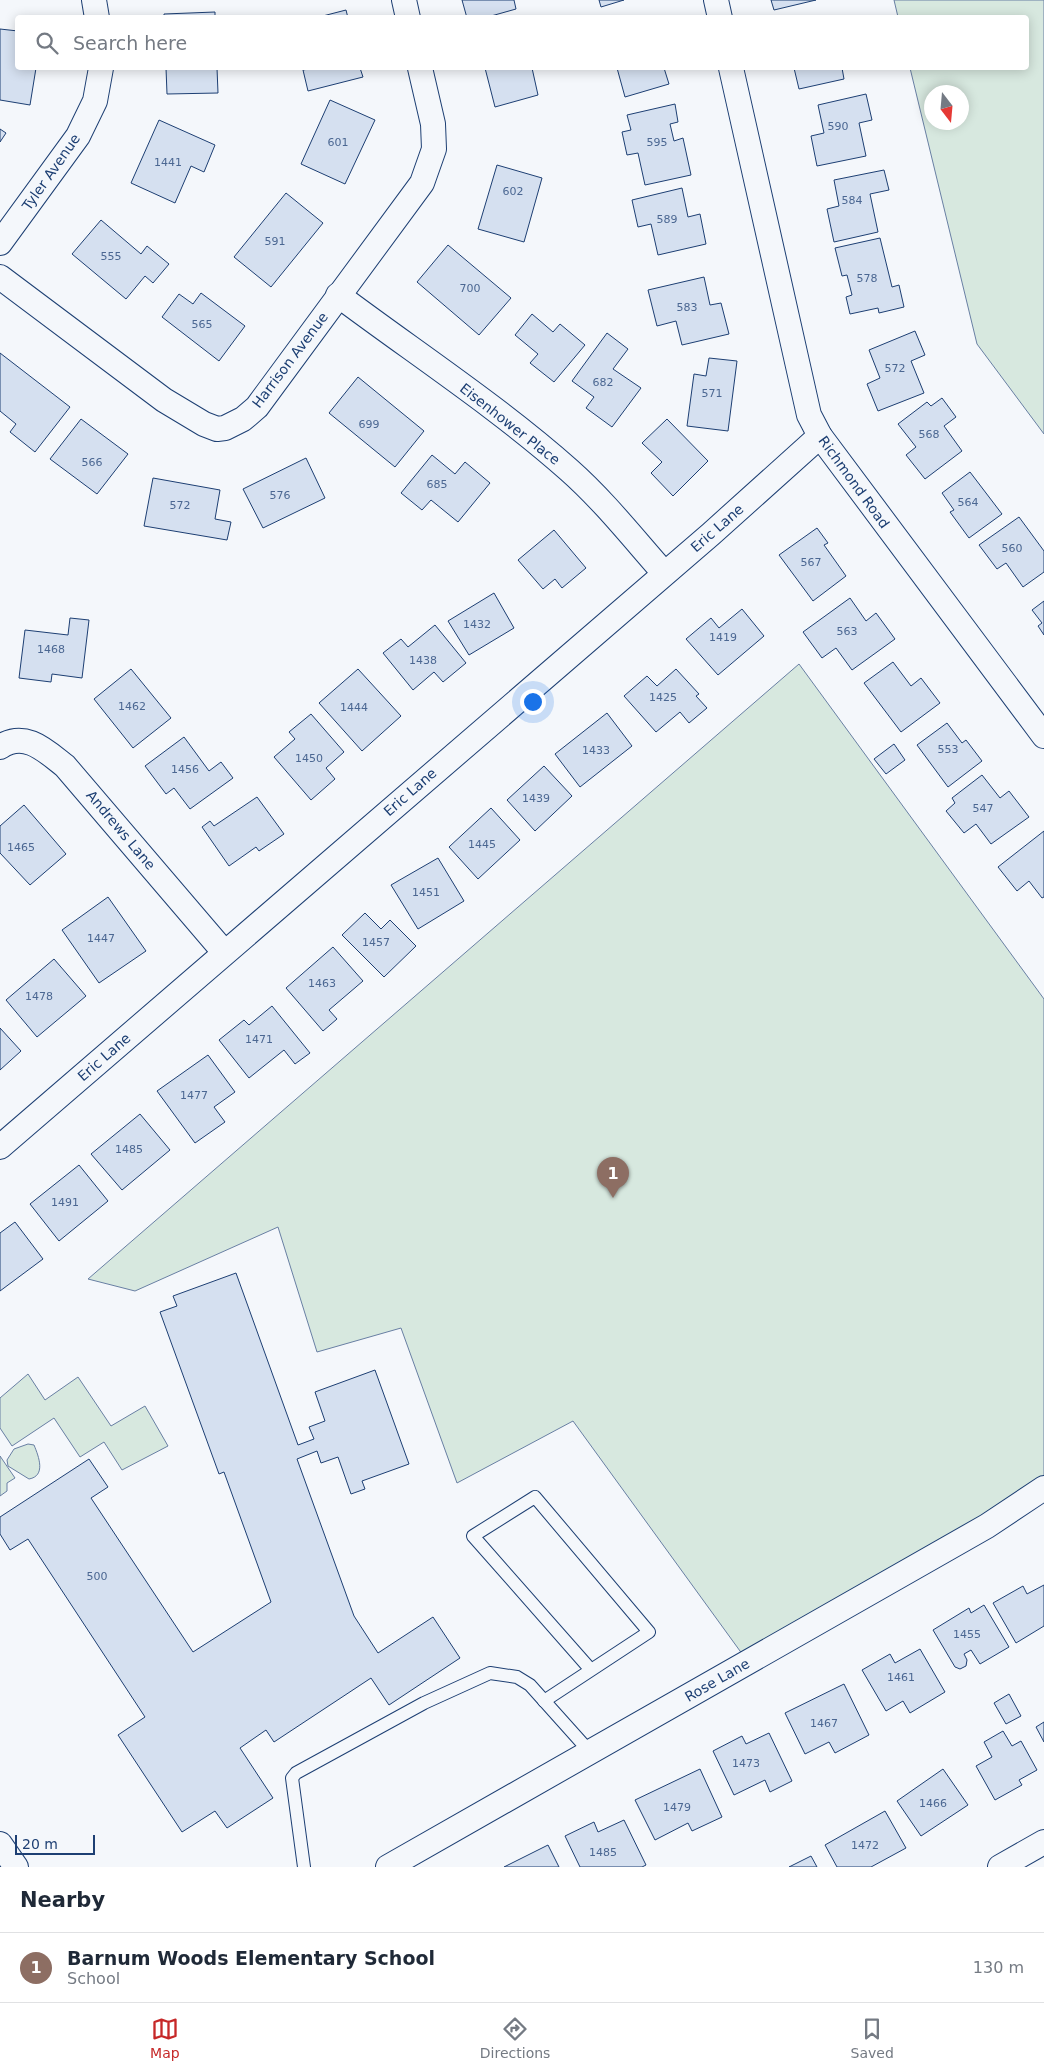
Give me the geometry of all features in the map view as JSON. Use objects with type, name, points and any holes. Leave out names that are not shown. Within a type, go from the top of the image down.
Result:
[{"type":"street","points":[[94,0],[96,15]]},
{"type":"street","points":[[404,0],[407,15]]},
{"type":"street","points":[[716,0],[719,15]]},
{"type":"street","name":"Tyler Avenue","points":[[0,243],[78,136],[95,101],[101,70]]},
{"type":"street","name":"Harrison Avenue","points":[[0,277],[164,400],[204,424],[217,428],[233,425],[257,406],[422,183],[434,149],[433,124],[420,70]]},
{"type":"street","name":"Richmond Road","points":[[731,70],[809,414],[820,436],[1044,736]]},
{"type":"street","name":"Eisenhower Place","points":[[338,295],[512,424],[568,469],[617,518],[664,573]]},
{"type":"street","name":"Eric Lane","points":[[0,1147],[820,436]]},
{"type":"street","name":"Andrews Lane","points":[[0,747],[19,739],[35,743],[65,766],[224,952]]},
{"type":"street","name":"Rose Lane","points":[[388,1867],[987,1526],[1044,1488]]},
{"type":"street","points":[[1000,1867],[1044,1842]]},
{"type":"street","points":[[0,1844],[16,1867]]},
{"type":"lane","points":[[544,1701],[649,1632],[535,1497],[473,1536],[591,1670]]},
{"type":"lane","points":[[304,1867],[292,1778],[296,1773],[424,1704],[490,1673],[517,1677],[530,1685],[590,1752]]},
{"type":"shaded area","points":[[894,0],[1044,0],[1044,434],[977,344],[925,130],[969,130],[969,85],[924,85],[924,126],[910,70],[1029,70],[1029,15],[898,15]]},
{"type":"shaded area","points":[[799,664],[1044,999],[1044,1488],[748,1662],[573,1421],[457,1483],[401,1328],[317,1352],[278,1227],[135,1291],[88,1279]]},
{"type":"shaded area","points":[[28,1374],[45,1400],[78,1377],[111,1426],[145,1406],[168,1446],[122,1470],[104,1442],[80,1457],[54,1418],[12,1446],[0,1428],[0,1398]]},
{"type":"shaded area","points":[[28,1444],[34,1445],[40,1465],[38,1474],[29,1479],[8,1466],[7,1460],[14,1449]]},
{"type":"shaded area","points":[[0,1456],[15,1478],[7,1483],[7,1491],[0,1496]]},
{"type":"building","points":[[462,0],[514,0],[516,9],[495,15],[466,15]]},
{"type":"building","points":[[599,0],[624,0],[601,7]]},
{"type":"building","points":[[771,0],[816,0],[774,10]]},
{"type":"building","points":[[346,10],[347,15],[327,15]]},
{"type":"building","points":[[215,12],[215,15],[164,14]]},
{"type":"building","points":[[0,29],[15,31],[15,70],[36,70],[30,105],[0,100]]},
{"type":"building","points":[[166,70],[217,70],[218,93],[167,94]]},
{"type":"building","points":[[303,70],[361,70],[363,77],[308,91]]},
{"type":"building","points":[[486,70],[532,70],[538,95],[495,107]]},
{"type":"building","points":[[618,70],[665,70],[669,84],[625,97]]},
{"type":"building","points":[[794,70],[842,70],[844,79],[799,89]]},
{"type":"building","points":[[866,94],[872,120],[859,123],[866,156],[817,166],[811,136],[824,133],[818,105]]},
{"type":"building","points":[[330,100],[375,120],[345,184],[301,164]]},
{"type":"building","points":[[675,104],[678,122],[670,124],[674,141],[683,138],[691,175],[645,185],[638,153],[627,155],[622,132],[631,130],[627,115]]},
{"type":"building","points":[[159,120],[215,145],[204,172],[191,166],[175,203],[131,183]]},
{"type":"building","points":[[0,129],[6,133],[0,142]]},
{"type":"building","points":[[497,165],[542,178],[524,242],[478,229]]},
{"type":"building","points":[[884,170],[889,190],[870,194],[878,232],[834,242],[827,209],[839,206],[834,180]]},
{"type":"building","points":[[682,188],[688,217],[700,214],[706,244],[658,255],[651,224],[638,227],[632,200]]},
{"type":"building","points":[[286,193],[323,223],[271,287],[234,257]]},
{"type":"building","points":[[101,220],[141,254],[147,246],[169,264],[153,283],[145,276],[126,299],[72,254]]},
{"type":"building","points":[[880,238],[892,287],[899,285],[904,307],[879,313],[878,308],[850,314],[846,297],[852,295],[847,275],[842,276],[835,248]]},
{"type":"building","points":[[448,245],[511,298],[479,335],[417,282]]},
{"type":"building","points":[[704,277],[710,305],[721,303],[729,334],[682,345],[676,321],[657,326],[648,290]]},
{"type":"building","points":[[201,293],[245,326],[219,361],[162,317],[179,294],[193,304]]},
{"type":"building","points":[[532,314],[553,332],[560,324],[585,345],[554,382],[530,363],[538,354],[515,335]]},
{"type":"building","points":[[915,331],[925,355],[911,361],[924,393],[878,411],[867,384],[880,378],[869,350]]},
{"type":"building","points":[[607,333],[628,349],[613,369],[641,388],[612,427],[586,408],[594,397],[572,381]]},
{"type":"building","points":[[0,353],[70,407],[35,452],[10,432],[16,424],[0,411]]},
{"type":"building","points":[[709,358],[737,361],[728,431],[687,426],[694,374],[706,376]]},
{"type":"building","points":[[358,377],[424,431],[395,467],[329,413]]},
{"type":"building","points":[[942,398],[956,417],[944,426],[962,451],[925,479],[906,455],[916,447],[898,424],[927,402],[931,406]]},
{"type":"building","points":[[81,419],[128,454],[97,494],[50,459]]},
{"type":"building","points":[[667,419],[708,461],[673,496],[651,473],[662,462],[642,443]]},
{"type":"building","points":[[432,455],[455,474],[465,462],[490,483],[458,522],[431,500],[422,510],[401,493]]},
{"type":"building","points":[[306,458],[325,498],[263,528],[243,489]]},
{"type":"building","points":[[970,472],[1002,514],[969,538],[950,512],[954,510],[942,493]]},
{"type":"building","points":[[153,478],[220,490],[215,519],[231,522],[227,540],[144,526]]},
{"type":"building","points":[[1019,517],[1044,551],[1044,572],[1023,587],[1006,563],[997,569],[979,545]]},
{"type":"building","points":[[817,528],[828,543],[824,545],[846,576],[813,601],[779,555]]},
{"type":"building","points":[[554,530],[586,568],[562,588],[555,579],[543,589],[518,560]]},
{"type":"building","points":[[494,593],[514,628],[469,655],[448,621]]},
{"type":"building","points":[[850,598],[866,621],[876,613],[895,639],[852,670],[836,648],[822,658],[803,632]]},
{"type":"building","points":[[1044,601],[1044,635],[1038,626],[1042,623],[1032,610]]},
{"type":"building","points":[[742,609],[764,636],[718,675],[686,639],[711,618],[719,628]]},
{"type":"building","points":[[70,618],[89,620],[82,678],[52,674],[51,682],[19,678],[25,630],[68,635]]},
{"type":"building","points":[[435,625],[466,663],[443,682],[434,672],[413,690],[383,653],[401,639],[408,647]]},
{"type":"building","points":[[893,662],[911,686],[921,678],[940,703],[901,732],[864,683]]},
{"type":"building","points":[[131,669],[171,718],[133,748],[94,699]]},
{"type":"building","points":[[358,669],[401,716],[362,751],[319,703]]},
{"type":"building","points":[[676,669],[699,694],[696,696],[707,708],[689,723],[680,712],[656,732],[624,696],[647,676],[657,686]]},
{"type":"building","points":[[607,713],[632,746],[580,787],[555,754]]},
{"type":"building","points":[[311,714],[344,752],[326,768],[335,779],[311,800],[274,757],[295,739],[289,732]]},
{"type":"building","points":[[947,723],[962,743],[966,740],[982,761],[948,787],[917,745]]},
{"type":"building","points":[[184,737],[209,771],[221,762],[233,778],[190,809],[174,788],[166,794],[145,766]]},
{"type":"building","points":[[894,744],[905,760],[886,774],[874,759]]},
{"type":"building","points":[[544,766],[572,796],[535,831],[507,800]]},
{"type":"building","points":[[982,775],[1000,798],[1009,791],[1029,817],[991,844],[976,824],[964,833],[946,811],[955,803],[952,798]]},
{"type":"building","points":[[257,797],[284,834],[259,851],[256,847],[229,866],[202,827],[210,821],[214,826]]},
{"type":"building","points":[[24,805],[66,854],[30,885],[0,853],[0,826]]},
{"type":"building","points":[[491,808],[520,840],[478,879],[449,847]]},
{"type":"building","points":[[1044,831],[1044,897],[1042,898],[1029,881],[1017,891],[998,867]]},
{"type":"building","points":[[438,858],[464,901],[418,929],[391,885]]},
{"type":"building","points":[[108,897],[146,951],[99,983],[62,930]]},
{"type":"building","points":[[365,913],[381,929],[390,920],[416,946],[384,977],[342,935]]},
{"type":"building","points":[[333,947],[363,981],[329,1010],[337,1019],[323,1031],[286,988]]},
{"type":"building","points":[[54,959],[86,996],[37,1037],[6,1000]]},
{"type":"building","points":[[272,1006],[310,1053],[295,1064],[284,1050],[249,1078],[219,1040],[244,1020],[249,1025]]},
{"type":"building","points":[[0,1028],[21,1051],[0,1070]]},
{"type":"building","points":[[208,1055],[235,1092],[214,1107],[225,1122],[195,1143],[157,1091]]},
{"type":"building","points":[[140,1114],[170,1150],[122,1190],[91,1154]]},
{"type":"building","points":[[79,1165],[108,1201],[59,1241],[30,1204]]},
{"type":"building","points":[[15,1222],[43,1259],[0,1291],[0,1233]]},
{"type":"building","points":[[236,1273],[298,1445],[314,1439],[309,1427],[325,1421],[315,1392],[375,1370],[409,1464],[362,1481],[365,1489],[351,1494],[338,1457],[321,1463],[317,1451],[297,1459],[354,1616],[378,1653],[433,1617],[460,1658],[389,1705],[371,1678],[274,1742],[266,1730],[240,1748],[273,1798],[227,1828],[215,1811],[182,1832],[118,1735],[145,1717],[28,1539],[10,1550],[0,1534],[0,1517],[89,1459],[108,1487],[91,1498],[193,1652],[271,1602],[224,1472],[219,1474],[160,1312],[177,1306],[173,1296]]},
{"type":"building","points":[[1044,1585],[1044,1626],[1016,1643],[993,1603],[1023,1586],[1027,1594]]},
{"type":"building","points":[[984,1605],[1009,1647],[980,1664],[971,1650],[964,1654],[967,1660],[966,1666],[960,1669],[955,1667],[933,1630],[969,1608],[971,1613]]},
{"type":"building","points":[[920,1649],[945,1692],[910,1713],[903,1701],[886,1711],[862,1670],[890,1654],[895,1663]]},
{"type":"building","points":[[844,1684],[869,1735],[835,1753],[829,1742],[805,1754],[785,1713]]},
{"type":"building","points":[[1009,1694],[1021,1716],[1006,1724],[994,1703]]},
{"type":"building","points":[[1044,1722],[1044,1742],[1036,1727]]},
{"type":"building","points":[[1003,1731],[1012,1746],[1021,1741],[1037,1770],[1019,1780],[1022,1785],[995,1800],[976,1766],[992,1757],[984,1742]]},
{"type":"building","points":[[769,1733],[792,1781],[770,1792],[765,1780],[734,1795],[713,1751],[742,1736],[746,1744]]},
{"type":"building","points":[[700,1769],[722,1817],[692,1831],[688,1823],[655,1840],[635,1800]]},
{"type":"building","points":[[943,1769],[968,1805],[921,1836],[897,1801]]},
{"type":"building","points":[[885,1811],[906,1848],[871,1867],[837,1867],[825,1845]]},
{"type":"building","points":[[624,1820],[646,1865],[642,1867],[580,1867],[565,1836],[594,1822],[598,1832]]},
{"type":"building","points":[[548,1845],[559,1867],[504,1867]]},
{"type":"building","points":[[811,1856],[817,1867],[789,1867]]},
{"type":"place","name":"Barnum Woods Elementary School","points":[[613,1198]]}]
